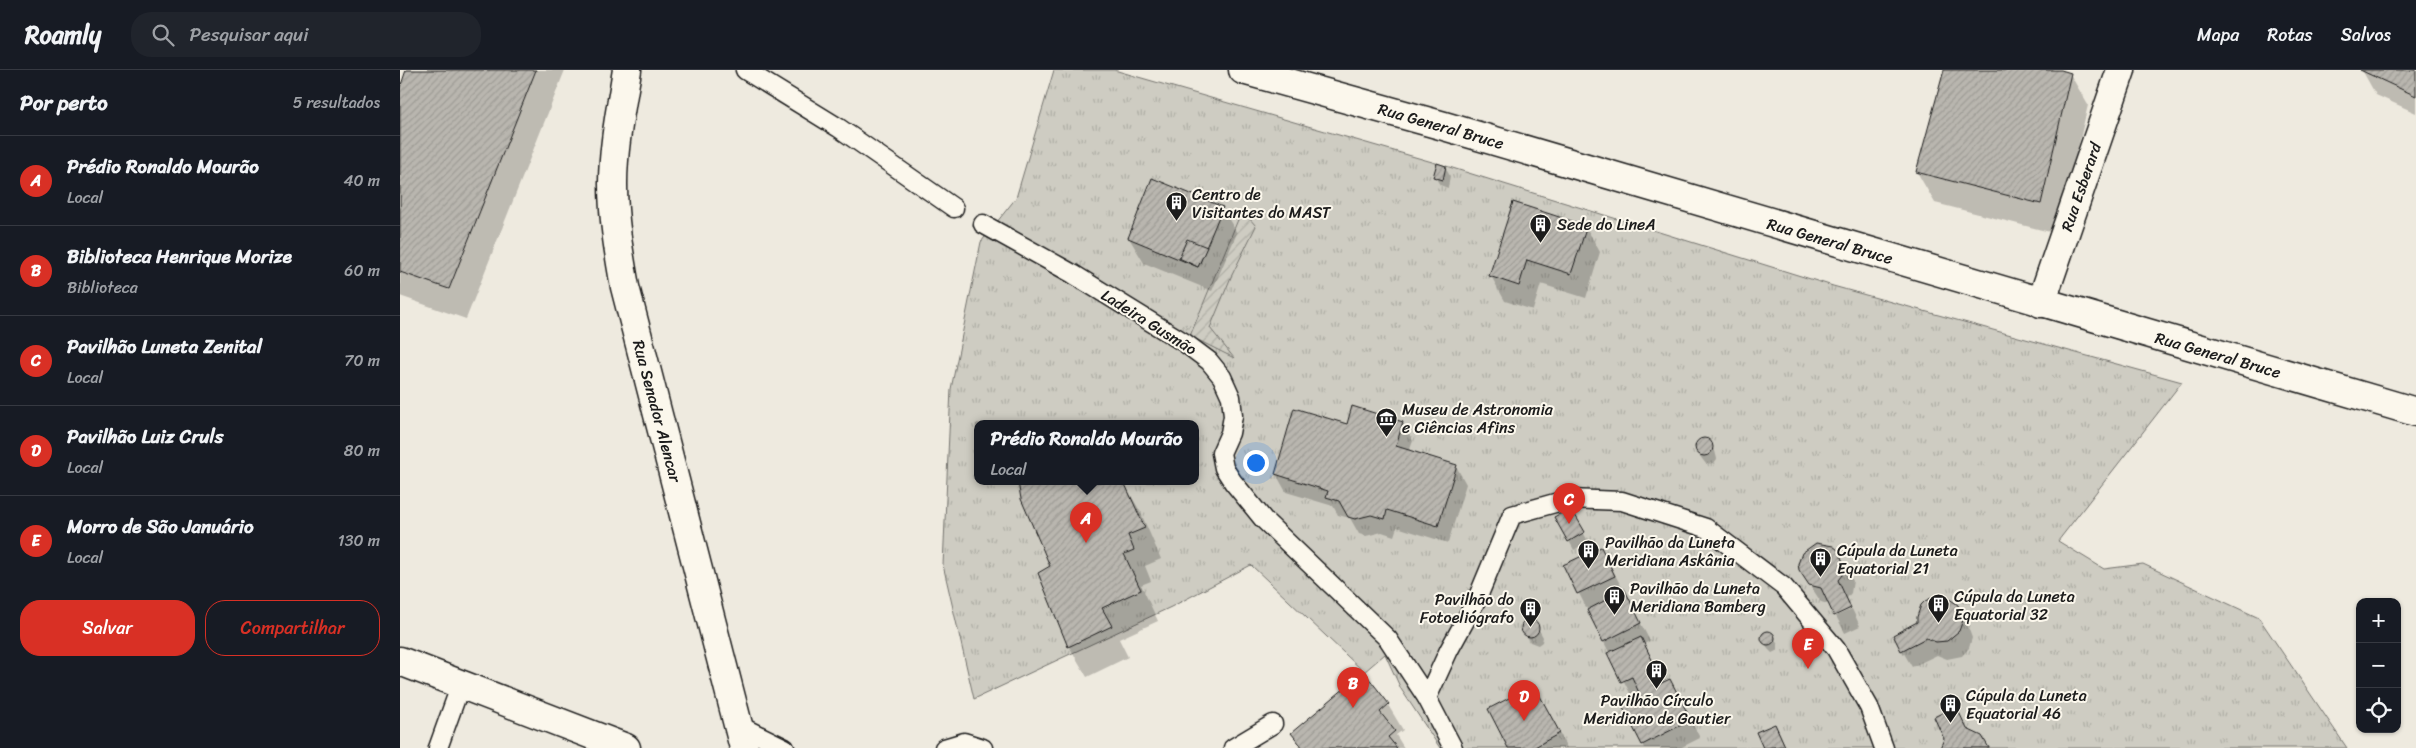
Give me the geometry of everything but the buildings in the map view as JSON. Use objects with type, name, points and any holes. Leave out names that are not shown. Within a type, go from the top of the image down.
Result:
[{"type":"street","name":"Rua Senador Alencar","points":[[627,70],[617,129],[613,184],[615,229],[625,287],[741,736]]},
{"type":"street","name":"Rua General Bruce","points":[[1243,70],[1454,129],[2416,412]]},
{"type":"street","name":"Rua Esberard","points":[[2041,303],[2121,70]]},
{"type":"street","points":[[400,661],[626,748]]},
{"type":"lane","points":[[745,70],[839,128],[940,196],[954,208]]},
{"type":"lane","name":"Ladeira Gusmão","points":[[983,224],[1073,274],[1186,343],[1209,361],[1222,377],[1231,396],[1233,416],[1230,433],[1221,453],[1224,468],[1264,520],[1388,639],[1428,698],[1453,748]]},
{"type":"lane","points":[[1428,698],[1449,650],[1477,599],[1512,515],[1569,499],[1622,501],[1706,528],[1784,587],[1836,649],[1869,707],[1884,748]]},
{"type":"lane","points":[[438,748],[461,684]]},
{"type":"lane","points":[[1233,748],[1273,724]]},
{"type":"lane","points":[[741,736],[785,748]]},
{"type":"lane","points":[[944,748],[964,742],[983,748]]},
{"type":"green space","points":[[1054,70],[1114,70],[1446,166],[1833,286],[2182,382],[2058,541],[2104,569],[2143,564],[2259,618],[2347,748],[1440,748],[1401,689],[1385,654],[1364,672],[1251,565],[1171,607],[974,699],[943,565],[951,389],[981,242],[1016,198]]},
{"type":"green space","points":[[1242,210],[1256,226],[1231,277],[1210,328],[1234,358],[1190,336]]},
{"type":"place","name":"Centro de Visitantes do MAST","points":[[1176,222]]},
{"type":"place","name":"Sede do LineA","points":[[1541,243]]},
{"type":"place","name":"Museu de Astronomia e Ciências Afins","points":[[1386,437]]},
{"type":"place","name":"Pavilhão Luneta Zenital","points":[[1569,524]]},
{"type":"place","name":"Prédio Ronaldo Mourão","points":[[1086,543]]},
{"type":"place","name":"Pavilhão da Luneta Meridiana Askânia","points":[[1589,570]]},
{"type":"place","name":"Cúpula da Luneta Equatorial 21","points":[[1821,578]]},
{"type":"place","name":"Pavilhão da Luneta Meridiana Bamberg","points":[[1614,616]]},
{"type":"place","name":"Cúpula da Luneta Equatorial 32","points":[[1938,624]]},
{"type":"place","name":"Pavilhão do Fotoeliógrafo","points":[[1530,627]]},
{"type":"place","name":"Morro de São Januário","points":[[1808,669]]},
{"type":"place","name":"Pavilhão Círculo Meridiano de Gautier","points":[[1657,690]]},
{"type":"place","name":"Biblioteca Henrique Morize","points":[[1353,708]]},
{"type":"place","name":"Pavilhão Luiz Cruls","points":[[1524,721]]},
{"type":"place","name":"Cúpula da Luneta Equatorial 46","points":[[1950,723]]}]
